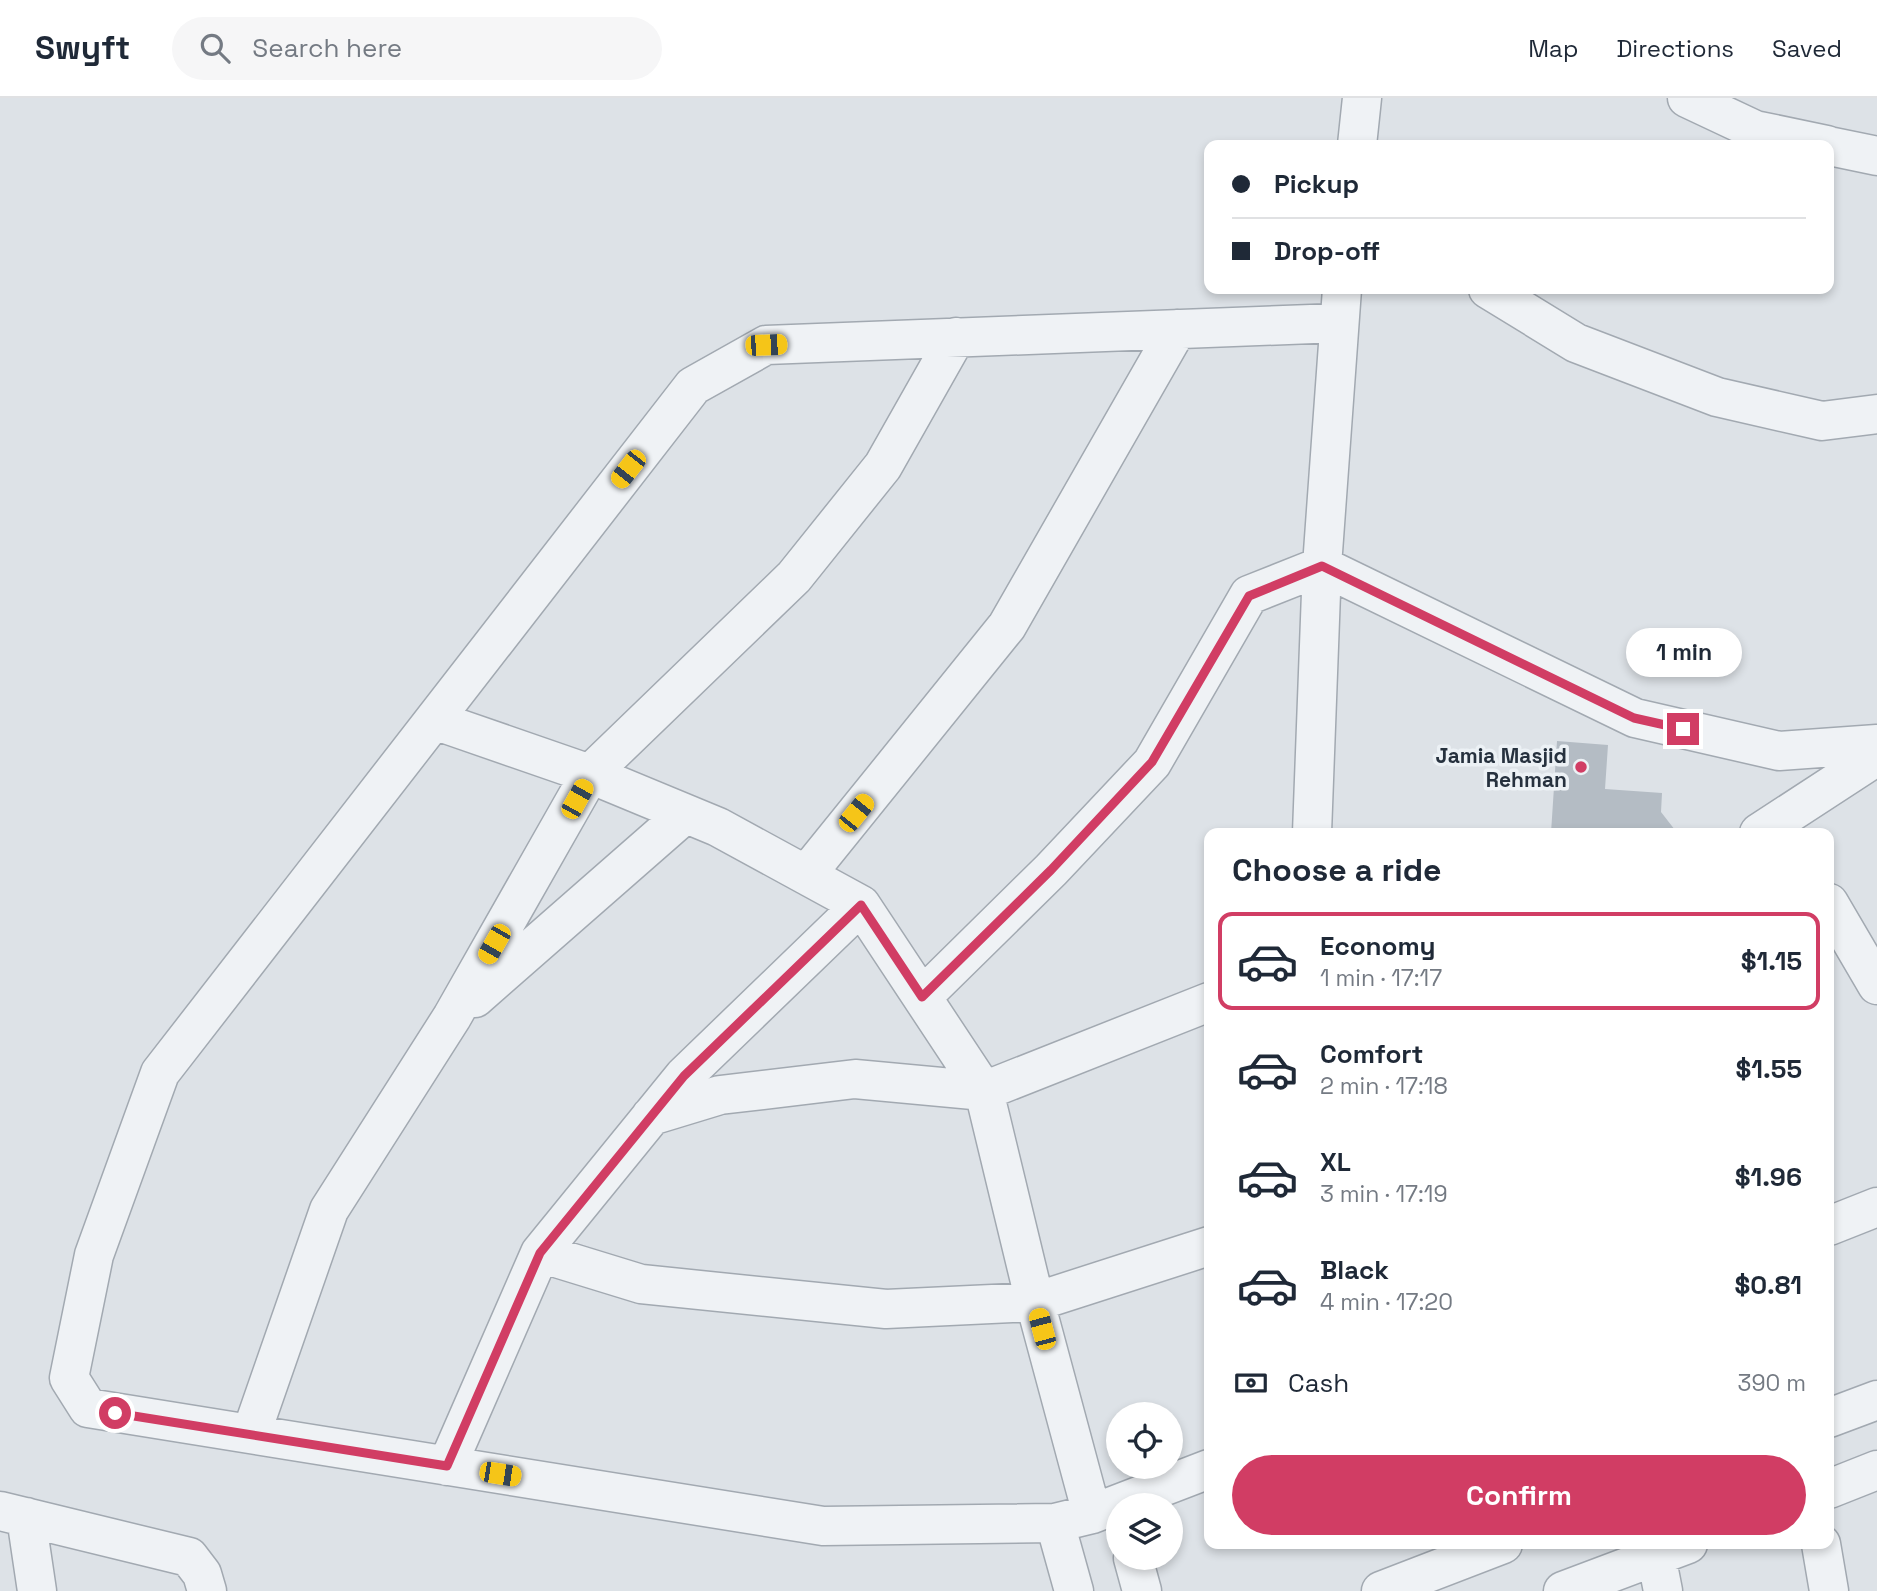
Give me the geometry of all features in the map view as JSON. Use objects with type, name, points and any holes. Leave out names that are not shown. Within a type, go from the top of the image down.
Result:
[{"type":"street","points":[[1358,140],[1362,98]]},
{"type":"street","points":[[1687,98],[1755,130],[1801,140]]},
{"type":"street","points":[[1834,147],[1877,156]]},
{"type":"street","points":[[1496,294],[1576,343],[1717,397],[1822,421],[1877,414]]},
{"type":"street","points":[[1106,1509],[1055,1523],[823,1525],[88,1408],[69,1378],[94,1255],[160,1073],[693,386],[766,345],[1177,329],[1340,306],[1322,566],[1312,828]]},
{"type":"street","points":[[806,875],[1007,626],[1177,329]]},
{"type":"street","points":[[251,1434],[329,1210],[452,1017],[590,774],[794,577],[883,466],[956,337]]},
{"type":"street","points":[[922,997],[1051,870],[1152,762],[1249,596],[1322,566],[1634,718],[1779,751],[1877,744]]},
{"type":"street","points":[[434,720],[590,774],[718,827],[861,905],[984,1091],[1035,1302],[1106,1494]]},
{"type":"street","points":[[1776,828],[1877,756]]},
{"type":"street","points":[[452,1017],[685,814]]},
{"type":"street","points":[[447,1466],[540,1253],[684,1076],[861,905]]},
{"type":"street","points":[[1834,911],[1877,985]]},
{"type":"street","points":[[652,1116],[720,1095],[855,1079],[984,1091],[1204,1004]]},
{"type":"street","points":[[1834,1224],[1877,1207]]},
{"type":"street","points":[[540,1253],[641,1284],[886,1309],[1035,1302],[1204,1248]]},
{"type":"street","points":[[1834,1416],[1877,1400]]},
{"type":"street","points":[[1834,1487],[1877,1469]]},
{"type":"street","points":[[1149,1493],[1204,1471]]},
{"type":"street","points":[[13,1514],[37,1591]]},
{"type":"street","points":[[13,1514],[189,1557],[202,1574],[207,1591]]},
{"type":"street","points":[[1055,1523],[1074,1591]]},
{"type":"street","points":[[1381,1591],[1490,1549]]},
{"type":"street","points":[[1822,1549],[1829,1591]]},
{"type":"street","points":[[1563,1591],[1676,1555]]},
{"type":"street","points":[[1136,1570],[1142,1591]]},
{"type":"building","name":"Jamia Masjid Rehman","points":[[1557,741],[1608,745],[1605,789],[1662,793],[1661,812],[1673,828],[1551,828]]},
{"type":"place","name":"Jamia Masjid Rehman","points":[[1581,767]]},
{"type":"route","points":[[115,1413],[447,1466],[540,1253],[684,1076],[861,905],[922,997],[1051,870],[1152,762],[1249,596],[1322,566],[1634,718],[1683,729]]}]
